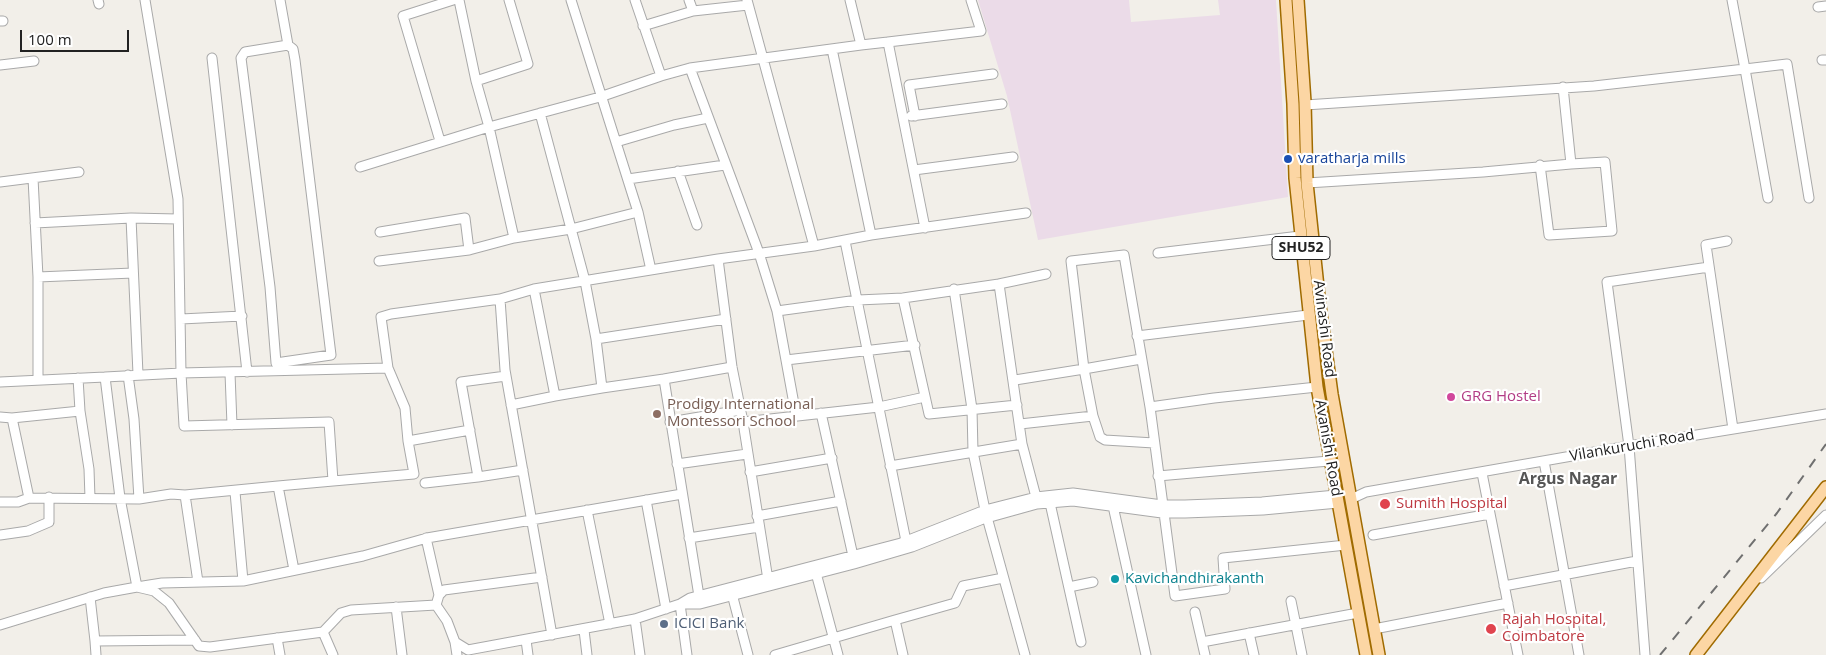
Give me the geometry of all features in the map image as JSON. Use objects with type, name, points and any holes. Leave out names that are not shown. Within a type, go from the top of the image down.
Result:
[{"type":"main road","name":"Avanishi Road","points":[[1286,0],[1293,104],[1294,178],[1316,387],[1366,655]]},
{"type":"main road","name":"Avinashi Road","points":[[1298,0],[1305,105],[1307,183],[1324,334],[1332,394],[1379,655]]},
{"type":"main road","points":[[1311,336],[1324,334]]},
{"type":"main road","points":[[1696,655],[1824,491]]},
{"type":"street","points":[[145,0],[178,199],[181,373],[184,426],[329,422],[333,481]]},
{"type":"street","points":[[280,0],[288,46],[293,49],[295,60],[331,355],[276,363],[270,287],[241,58],[245,52],[288,46]]},
{"type":"street","points":[[440,141],[403,16],[440,2],[453,0]]},
{"type":"street","points":[[459,0],[514,238]]},
{"type":"street","points":[[476,80],[528,64],[509,0]]},
{"type":"street","points":[[571,0],[600,97],[638,212],[651,270]]},
{"type":"street","points":[[635,0],[661,76]]},
{"type":"street","points":[[689,0],[693,11]]},
{"type":"street","points":[[850,0],[861,45]]},
{"type":"street","points":[[360,167],[440,141],[600,97],[690,68],[981,31],[972,0]]},
{"type":"street","points":[[1732,0],[1768,198]]},
{"type":"street","points":[[643,26],[693,11],[748,2],[814,246]]},
{"type":"street","points":[[888,42],[925,228]]},
{"type":"street","points":[[832,49],[871,236]]},
{"type":"street","points":[[212,58],[247,372]]},
{"type":"street","points":[[0,65],[34,61]]},
{"type":"street","points":[[1305,105],[1563,87],[1745,70],[1787,64],[1808,198]]},
{"type":"street","points":[[690,68],[759,253],[777,311],[796,415]]},
{"type":"street","points":[[915,116],[909,85],[994,74]]},
{"type":"street","points":[[1563,87],[1571,164]]},
{"type":"street","points":[[903,117],[1002,104]]},
{"type":"street","points":[[540,113],[585,281],[596,340],[602,388]]},
{"type":"street","points":[[616,142],[674,125],[708,118]]},
{"type":"street","points":[[914,170],[1013,156]]},
{"type":"street","points":[[1307,183],[1483,172],[1540,165],[1605,162],[1612,231],[1549,235],[1540,165]]},
{"type":"street","points":[[628,179],[725,165]]},
{"type":"street","points":[[678,171],[698,225]]},
{"type":"street","points":[[0,182],[79,172]]},
{"type":"street","points":[[33,178],[38,277],[38,379]]},
{"type":"street","points":[[379,261],[469,250],[514,238],[571,229],[638,212]]},
{"type":"street","points":[[0,502],[18,502],[29,498],[139,499],[171,494],[235,492],[278,486],[414,474],[405,408],[388,368],[381,317],[500,298],[534,289],[651,270],[1026,213]]},
{"type":"street","points":[[35,222],[131,218],[178,219]]},
{"type":"street","points":[[131,218],[138,374]]},
{"type":"street","points":[[380,232],[465,218],[469,250]]},
{"type":"street","points":[[1158,253],[1300,236]]},
{"type":"street","points":[[845,241],[906,541]]},
{"type":"street","points":[[1727,241],[1706,245],[1733,429]]},
{"type":"street","points":[[1154,443],[1105,440],[1100,437],[1093,416],[1084,369],[1071,261],[1124,255],[1150,407],[1175,596],[1225,589],[1223,558],[1346,546]]},
{"type":"street","points":[[718,260],[732,367],[741,410],[768,581]]},
{"type":"street","points":[[1645,655],[1629,446],[1607,282],[1709,267]]},
{"type":"street","points":[[38,277],[133,273]]},
{"type":"street","points":[[777,311],[858,300],[903,298],[954,289],[999,284],[1046,274]]},
{"type":"street","points":[[999,284],[1015,380],[1022,444],[1036,497]]},
{"type":"street","points":[[534,289],[555,396]]},
{"type":"street","points":[[954,289],[972,409],[973,452],[987,514],[1025,655]]},
{"type":"street","points":[[500,298],[506,376],[552,635]]},
{"type":"street","points":[[903,298],[915,345],[928,414],[1017,404]]},
{"type":"street","points":[[1137,336],[1308,315]]},
{"type":"street","points":[[181,320],[242,316]]},
{"type":"street","points":[[596,340],[726,319]]},
{"type":"street","points":[[786,360],[915,345]]},
{"type":"street","points":[[1015,380],[1141,359]]},
{"type":"street","points":[[511,405],[732,367]]},
{"type":"street","points":[[0,382],[138,374],[388,368]]},
{"type":"street","points":[[230,373],[232,425]]},
{"type":"street","points":[[105,376],[120,498],[137,587]]},
{"type":"street","points":[[128,376],[134,419],[139,499]]},
{"type":"street","points":[[478,477],[461,382],[506,376]]},
{"type":"street","points":[[78,378],[80,411],[89,470],[90,498]]},
{"type":"street","points":[[664,379],[699,596]]},
{"type":"street","points":[[1150,407],[1316,387]]},
{"type":"street","points":[[743,422],[879,407],[925,397]]},
{"type":"street","points":[[670,422],[741,410]]},
{"type":"street","points":[[0,417],[12,418],[80,411]]},
{"type":"street","points":[[821,412],[853,556]]},
{"type":"street","name":"Vilankuruchi Road","points":[[1350,496],[1629,446],[1826,414]]},
{"type":"street","points":[[1020,424],[1093,416]]},
{"type":"street","points":[[12,418],[29,498]]},
{"type":"street","points":[[408,441],[470,430]]},
{"type":"street","points":[[890,466],[1022,444]]},
{"type":"street","points":[[677,464],[747,454]]},
{"type":"street","points":[[750,472],[832,458]]},
{"type":"street","points":[[1158,476],[1329,461]]},
{"type":"street","points":[[1544,461],[1580,655]]},
{"type":"street","points":[[424,483],[522,470]]},
{"type":"street","points":[[1482,473],[1518,655]]},
{"type":"street","points":[[278,486],[294,570]]},
{"type":"street","points":[[235,492],[243,581]]},
{"type":"street","points":[[680,604],[700,604],[768,581],[906,541],[1036,497],[1073,493],[1163,509]]},
{"type":"street","points":[[185,494],[198,582]]},
{"type":"street","points":[[0,626],[90,597],[137,587],[162,583],[243,581],[363,556],[426,538],[682,494]]},
{"type":"street","points":[[0,535],[28,531],[49,522],[50,498]]},
{"type":"street","points":[[455,642],[468,650],[584,630],[635,619],[699,596],[816,573],[912,547],[987,514],[1037,504],[1073,501],[1163,509],[1263,510],[1337,499]]},
{"type":"street","points":[[646,500],[666,609]]},
{"type":"street","points":[[757,516],[841,501]]},
{"type":"street","points":[[1050,503],[1081,642]]},
{"type":"street","points":[[1113,506],[1146,655]]},
{"type":"street","points":[[587,510],[610,624]]},
{"type":"street","points":[[1374,535],[1490,514]]},
{"type":"street","points":[[1741,596],[1826,516]]},
{"type":"street","points":[[689,538],[759,527]]},
{"type":"street","points":[[426,538],[439,595]]},
{"type":"street","points":[[1504,586],[1565,573],[1638,561]]},
{"type":"street","points":[[816,573],[838,655]]},
{"type":"street","points":[[436,605],[439,595],[444,590],[542,577]]},
{"type":"street","points":[[775,655],[955,603],[963,586],[1004,578]]},
{"type":"street","points":[[1068,587],[1093,582]]},
{"type":"street","points":[[137,587],[154,591],[169,604],[197,643],[195,655]]},
{"type":"street","points":[[732,594],[748,655]]},
{"type":"street","points":[[90,597],[96,655]]},
{"type":"street","points":[[1291,602],[1302,655]]},
{"type":"street","points":[[1374,629],[1508,603]]},
{"type":"street","points":[[680,604],[687,655]]},
{"type":"street","points":[[95,641],[197,643],[210,648],[224,650],[277,638],[323,632],[341,613],[351,610],[436,605]]},
{"type":"street","points":[[436,605],[447,621],[455,642],[457,655]]},
{"type":"street","points":[[396,607],[402,655]]},
{"type":"street","points":[[1195,612],[1205,655]]},
{"type":"street","points":[[1202,642],[1358,614]]},
{"type":"street","points":[[635,619],[640,655]]},
{"type":"street","points":[[895,620],[903,655]]},
{"type":"street","points":[[584,630],[587,655]]},
{"type":"street","points":[[323,632],[333,655]]},
{"type":"street","points":[[1249,633],[1254,655]]},
{"type":"street","points":[[277,638],[280,655]]},
{"type":"street","points":[[526,640],[528,655]]},
{"type":"shaded area","points":[[978,0],[1129,0],[1131,22],[1220,15],[1218,0],[1276,0],[1288,197],[1038,240],[1007,96]]},
{"type":"railway","points":[[1660,655],[1777,513],[1826,444]]},
{"type":"place","name":"varatharja mills","points":[[1288,159]]},
{"type":"place","name":"GRG Hostel","points":[[1451,397]]},
{"type":"place","name":"Prodigy International Montessori School","points":[[657,414]]},
{"type":"place","name":"Sumith Hospital","points":[[1385,504]]},
{"type":"place","name":"Kavichandhirakanth","points":[[1115,579]]},
{"type":"place","name":"ICICI Bank","points":[[664,624]]},
{"type":"place","name":"Rajah Hospital, Coimbatore","points":[[1491,629]]},
{"type":"district","name":"Argus Nagar","points":[[1568,479]]}]
